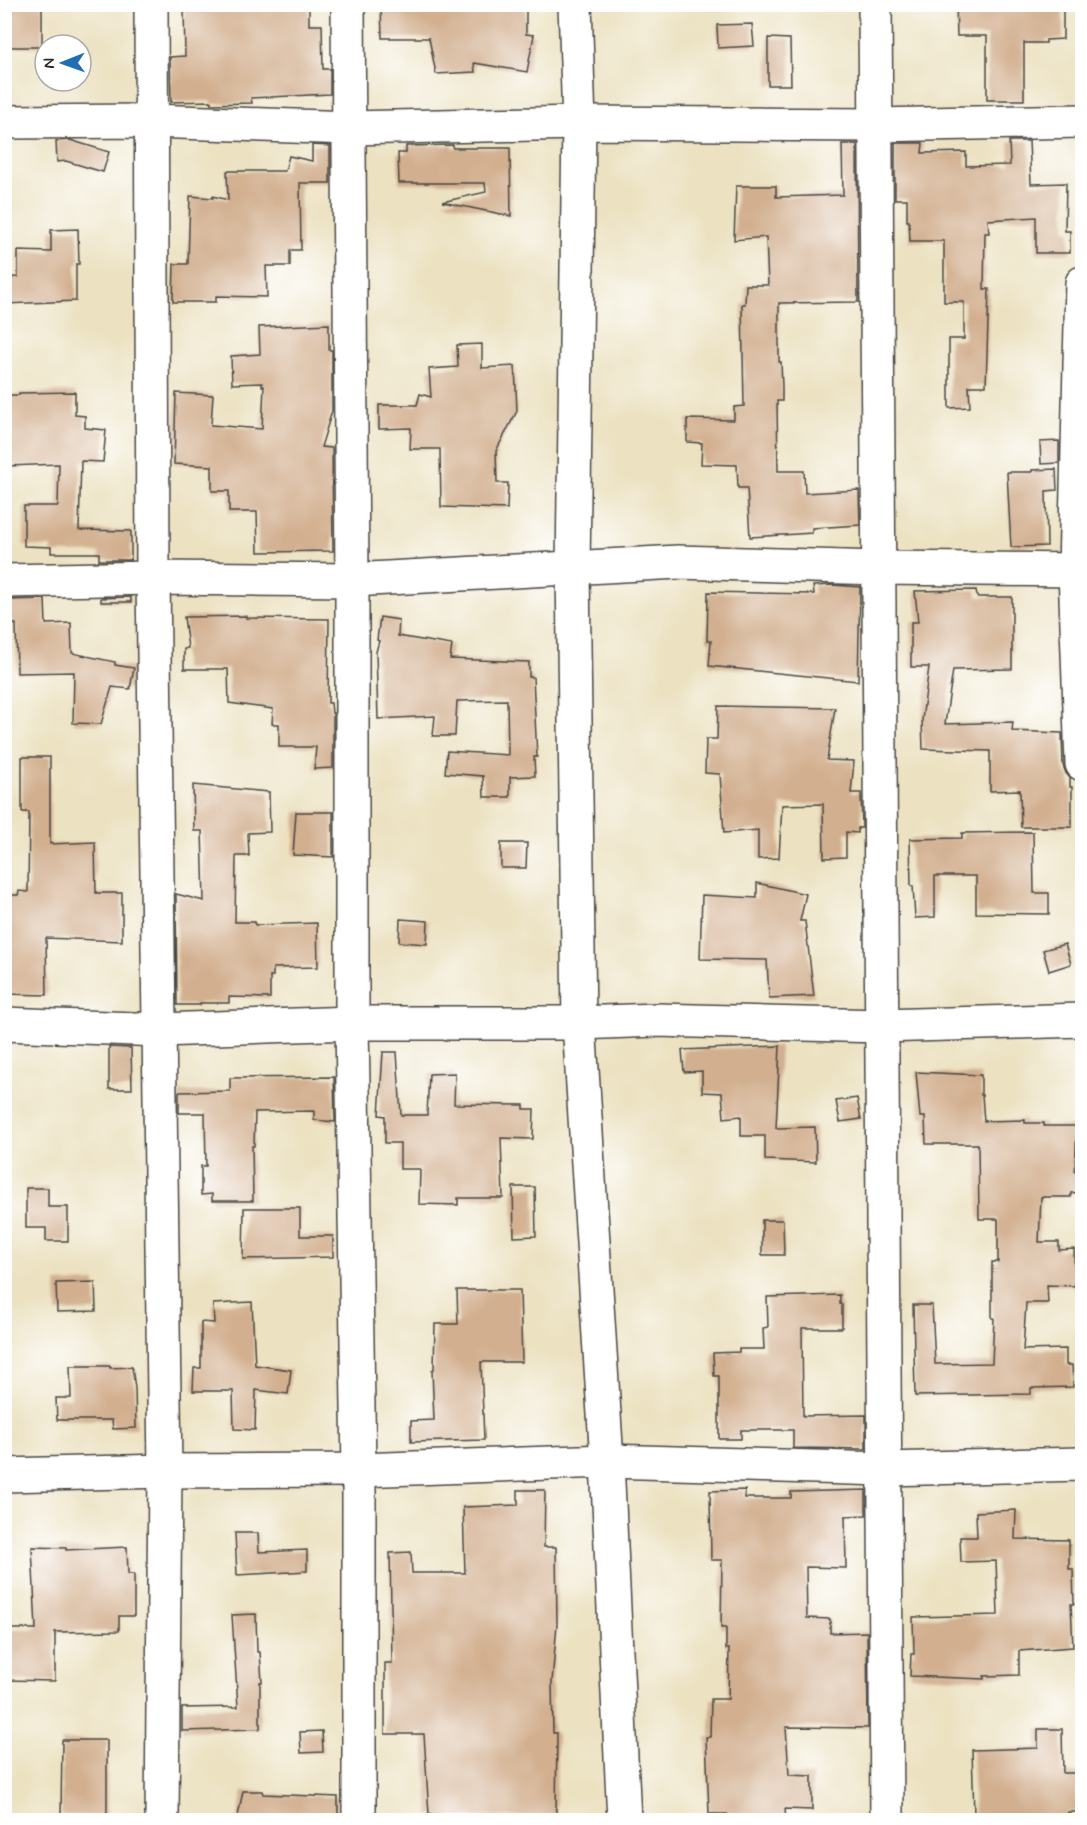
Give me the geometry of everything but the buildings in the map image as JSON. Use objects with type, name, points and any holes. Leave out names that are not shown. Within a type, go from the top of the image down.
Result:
[{"type":"street","points":[[151,4],[153,578],[161,1030],[165,1471],[162,1821]]},
{"type":"street","points":[[348,4],[352,1023],[358,1470],[359,1821]]},
{"type":"street","points":[[575,4],[579,123],[573,568],[579,1023],[607,1461],[624,1821]]},
{"type":"street","points":[[875,4],[887,1821]]},
{"type":"street","points":[[4,122],[151,121],[350,128],[579,123],[875,125],[1083,120]]},
{"type":"street","points":[[1083,284],[1079,570],[1083,764]]},
{"type":"street","points":[[4,581],[153,578],[352,580],[678,562],[878,568],[1079,570]]},
{"type":"street","points":[[4,1024],[161,1030],[352,1023],[579,1023],[656,1020],[882,1026],[1083,1020]]},
{"type":"street","points":[[1083,1456],[1083,1489]]},
{"type":"street","points":[[4,1475],[358,1470],[607,1461],[885,1468],[1082,1464]]}]
